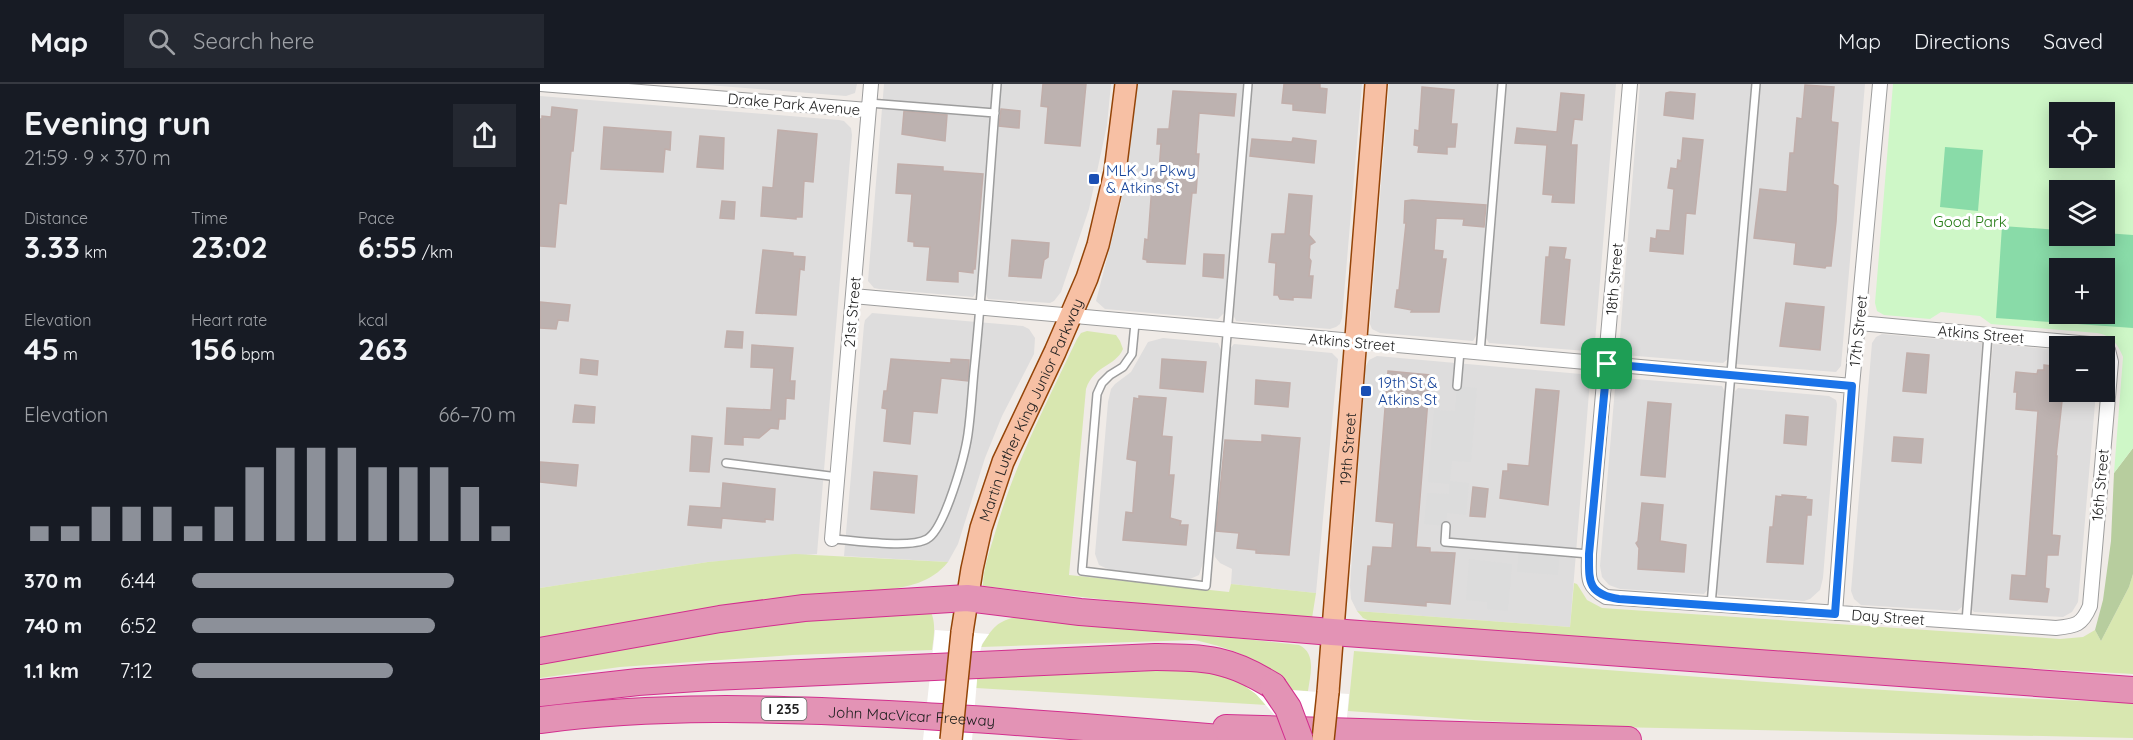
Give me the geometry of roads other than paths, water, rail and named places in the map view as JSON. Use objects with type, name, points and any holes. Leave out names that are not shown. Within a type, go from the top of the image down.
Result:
[{"type":"highway","points":[[540,651],[677,626],[804,608],[967,598],[1080,612],[1332,632],[2133,690]]},
{"type":"highway","points":[[540,693],[638,682],[712,677],[1155,657],[1197,658],[1221,661],[1248,671],[1273,686],[1288,708],[1300,740]]},
{"type":"highway","name":"John MacVicar Freeway","points":[[540,720],[636,712],[794,709],[1028,722],[1245,740]]},
{"type":"highway","points":[[1028,722],[1628,740]]},
{"type":"main road","name":"Martin Luther King Junior Parkway","points":[[951,740],[962,632],[981,528],[1003,462],[1071,316],[1098,245],[1115,172],[1126,84]]},
{"type":"main road","name":"19th Street","points":[[1323,740],[1376,84]]},
{"type":"street","name":"Drake Park Avenue","points":[[540,84],[869,107]]},
{"type":"street","name":"21st Street","points":[[832,539],[871,84]]},
{"type":"street","name":"18th Street","points":[[1589,582],[1589,554],[1630,84]]},
{"type":"street","name":"17th Street","points":[[1835,614],[1852,386],[1880,84]]},
{"type":"street","name":"Atkins Street","points":[[853,296],[1852,386]]},
{"type":"street","name":"Atkins Street","points":[[1859,323],[2049,340]]},
{"type":"street","name":"16th Street","points":[[2084,619],[2090,606],[2108,402]]},
{"type":"street","name":"Day Street","points":[[1589,582],[1595,591],[1606,597],[1711,605],[2056,628],[2077,624],[2084,619]]},
{"type":"lane","points":[[832,539],[912,544],[927,539],[936,532],[941,522],[961,465],[968,436],[998,84]]},
{"type":"lane","points":[[1135,323],[1132,354],[1123,367],[1102,383],[1097,394],[1082,571],[1206,586],[1248,84]]},
{"type":"lane","points":[[1480,353],[1502,84]]},
{"type":"lane","points":[[1711,605],[1756,84]]},
{"type":"lane","points":[[869,107],[995,113]]},
{"type":"lane","points":[[1966,622],[1988,334]]},
{"type":"lane","points":[[1457,386],[1460,351]]},
{"type":"lane","points":[[726,463],[838,477]]},
{"type":"lane","points":[[1446,526],[1445,542],[1589,554]]},
{"type":"place","name":"MLK Jr Pkwy & Atkins St","points":[[1094,179]]},
{"type":"place","name":"19th St & Atkins St","points":[[1366,391]]},
{"type":"park label","name":"Good Park","points":[[1970,221]]}]
